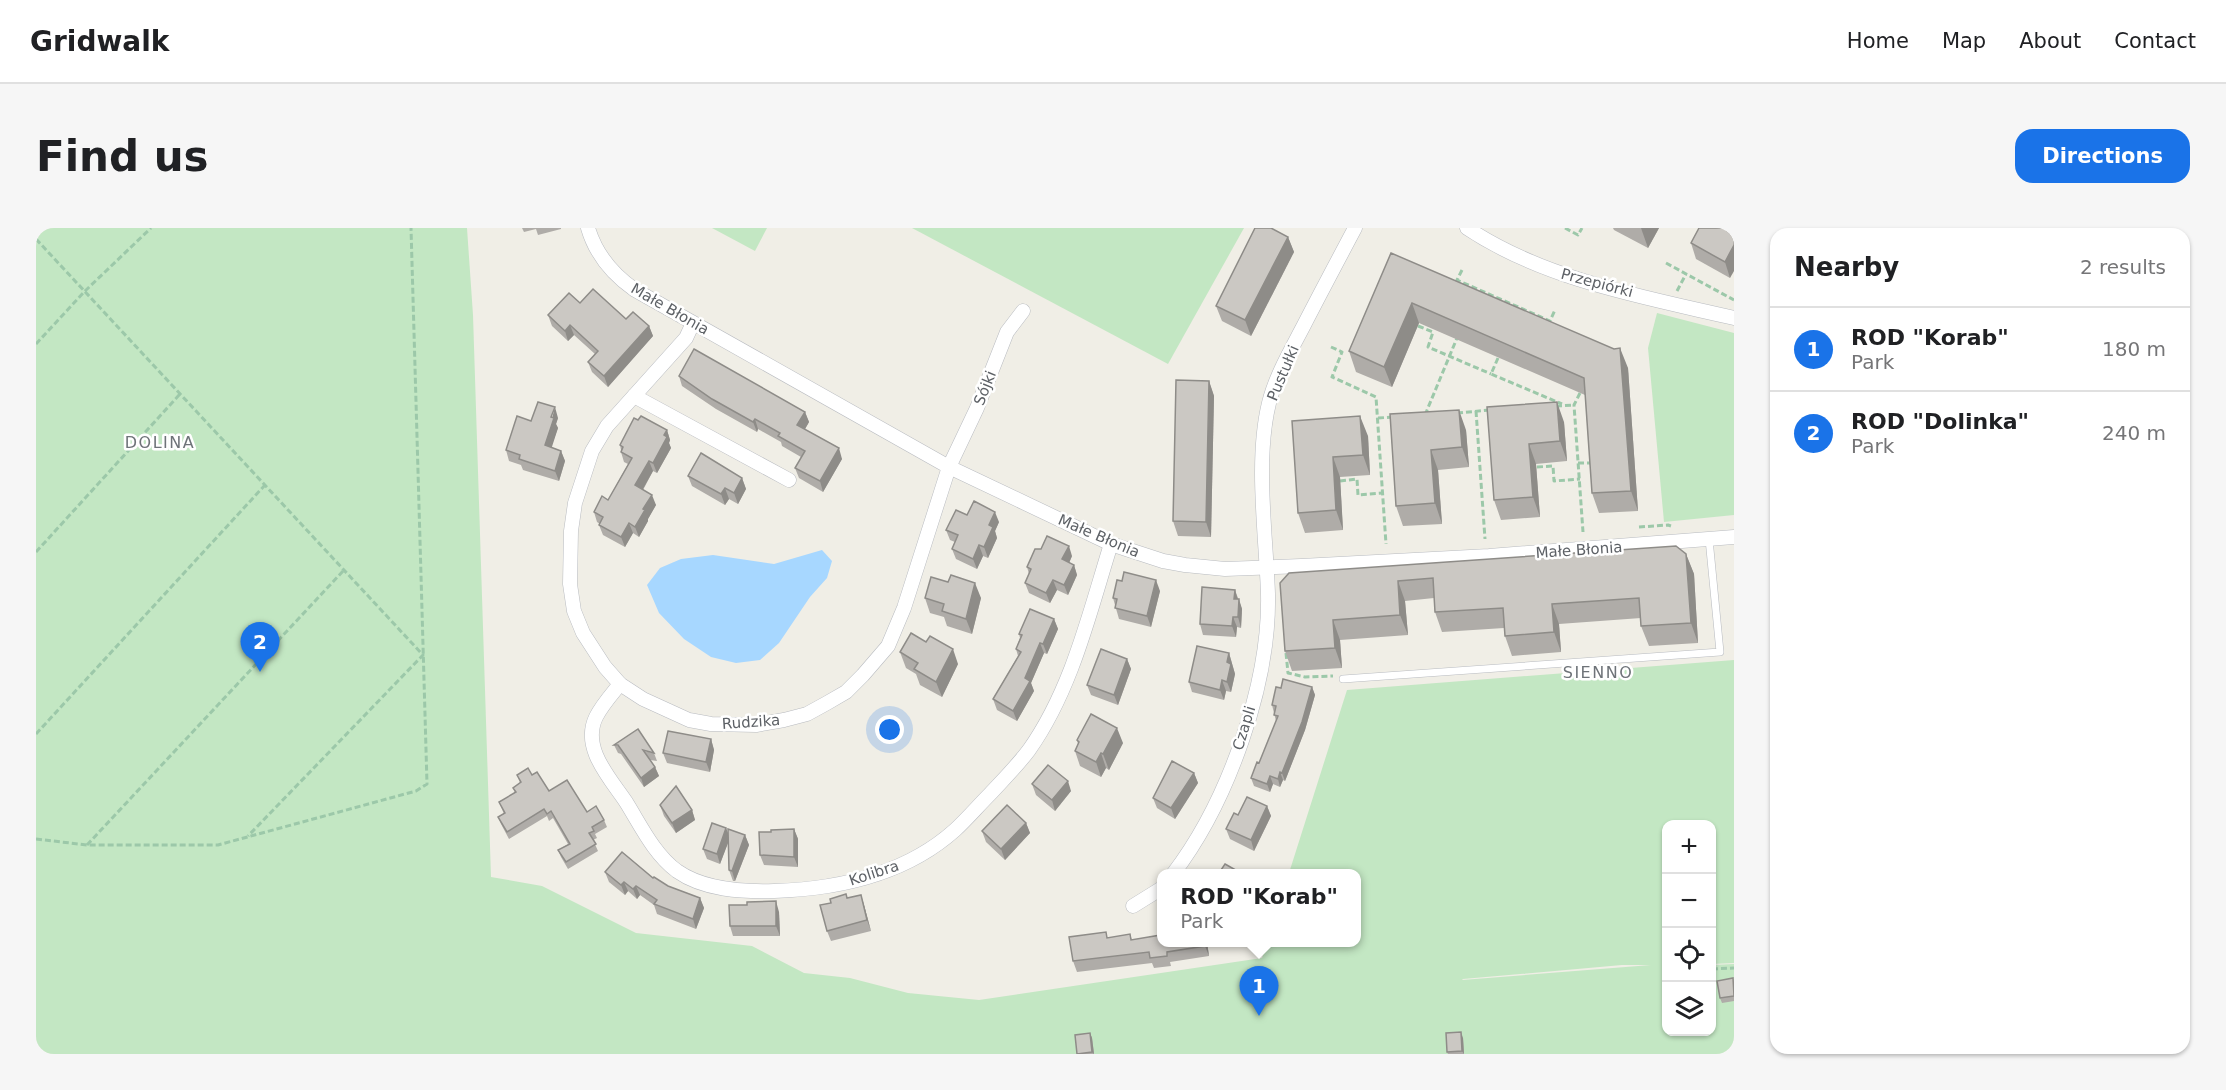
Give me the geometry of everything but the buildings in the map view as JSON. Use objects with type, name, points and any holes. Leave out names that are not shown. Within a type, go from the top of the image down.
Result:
[{"type":"street","name":"Małe Błonia","points":[[588,228],[598,253],[610,270],[621,280],[693,323],[949,467],[1112,544],[1143,555],[1185,565],[1225,569],[1490,556],[1734,537]]},
{"type":"street","name":"Pustułki","points":[[1267,567],[1263,469],[1269,404],[1280,372],[1355,228]]},
{"type":"street","name":"Przepiórki","points":[[1467,228],[1505,251],[1556,273],[1734,318]]},
{"type":"street","name":"Sójki","points":[[949,467],[977,408],[1007,332],[1023,311]]},
{"type":"street","name":"Rudzika","points":[[693,323],[686,338],[607,426],[592,451],[575,503],[571,531],[570,584],[574,611],[583,633],[592,649],[620,684],[643,699],[679,717],[734,726],[784,720],[807,714],[846,692],[888,646],[904,608],[949,467]]},
{"type":"street","points":[[634,396],[789,480]]},
{"type":"street","name":"Kolibra","points":[[620,684],[596,716],[592,729],[594,751],[606,774],[652,844],[666,861],[687,876],[732,890],[751,892],[809,890],[849,882],[904,864],[954,831],[1028,751],[1045,726],[1061,693],[1080,645],[1112,544]]},
{"type":"street","name":"Czapli","points":[[1175,869],[1211,812],[1234,761],[1249,716],[1260,673],[1265,639],[1267,567]]},
{"type":"street","points":[[1132,906],[1157,890]]},
{"type":"lane","points":[[1343,679],[1720,652],[1709,539]]},
{"type":"path","points":[[36,344],[85,291],[151,228]]},
{"type":"path","points":[[36,839],[87,845],[218,845],[416,791],[427,784],[411,228]]},
{"type":"path","points":[[1565,228],[1578,235],[1582,228]]},
{"type":"path","points":[[36,239],[423,655]]},
{"type":"path","points":[[1666,263],[1734,300]]},
{"type":"path","points":[[1462,270],[1457,280],[1550,321],[1555,310]]},
{"type":"path","points":[[1675,294],[1686,274]]},
{"type":"path","points":[[1474,299],[1478,289]]},
{"type":"path","points":[[1418,326],[1433,332],[1428,347],[1564,405]]},
{"type":"path","points":[[1435,414],[1425,415],[1458,337]]},
{"type":"path","points":[[1331,346],[1342,352],[1332,377],[1376,397],[1386,544],[1376,545]]},
{"type":"path","points":[[1491,374],[1498,358]]},
{"type":"path","points":[[1580,393],[1574,405],[1583,532]]},
{"type":"path","points":[[36,552],[180,394]]},
{"type":"path","points":[[1552,406],[1574,405]]},
{"type":"path","points":[[1455,413],[1493,410]]},
{"type":"path","points":[[1476,411],[1485,539],[1488,539]]},
{"type":"path","points":[[1378,418],[1401,417]]},
{"type":"path","points":[[1578,463],[1596,462]]},
{"type":"path","points":[[1537,467],[1553,466],[1554,481],[1580,480]]},
{"type":"path","points":[[1340,481],[1357,479],[1358,495],[1383,493]]},
{"type":"path","points":[[36,734],[265,485]]},
{"type":"path","points":[[1635,528],[1668,525],[1673,528]]},
{"type":"path","points":[[1574,533],[1593,531]]},
{"type":"path","points":[[87,845],[344,570]]},
{"type":"path","points":[[1286,650],[1288,673],[1305,677],[1342,675],[1343,679]]},
{"type":"path","points":[[248,837],[423,655]]},
{"type":"path","points":[[1716,969],[1734,968]]},
{"type":"green space","points":[[36,228],[467,228],[473,315],[491,877],[542,886],[636,933],[752,946],[804,973],[850,978],[908,993],[979,1000],[1262,958],[1266,947],[1361,947],[1361,869],[1290,869],[1347,690],[1734,660],[1734,963],[1716,964],[1716,820],[1662,820],[1662,1036],[1716,1036],[1716,965],[1734,964],[1734,1054],[36,1054]],"holes":[[[1622,965],[1651,965],[1462,980]]]},
{"type":"green space","points":[[712,228],[767,228],[755,251]]},
{"type":"green space","points":[[912,228],[1244,228],[1168,364]]},
{"type":"green space","points":[[1657,313],[1734,333],[1734,515],[1664,522],[1648,348]]},
{"type":"water","points":[[822,550],[832,561],[827,578],[810,597],[779,643],[760,660],[736,663],[711,657],[684,639],[659,613],[647,585],[660,568],[681,559],[713,555],[774,564]]},
{"type":"place","name":"ROD \"Dolinka\"","points":[[260,672]]},
{"type":"place","name":"ROD \"Korab\"","points":[[1259,1016]]},
{"type":"district","name":"DOLINA","points":[[160,442]]},
{"type":"district","name":"SIENNO","points":[[1598,672]]}]
